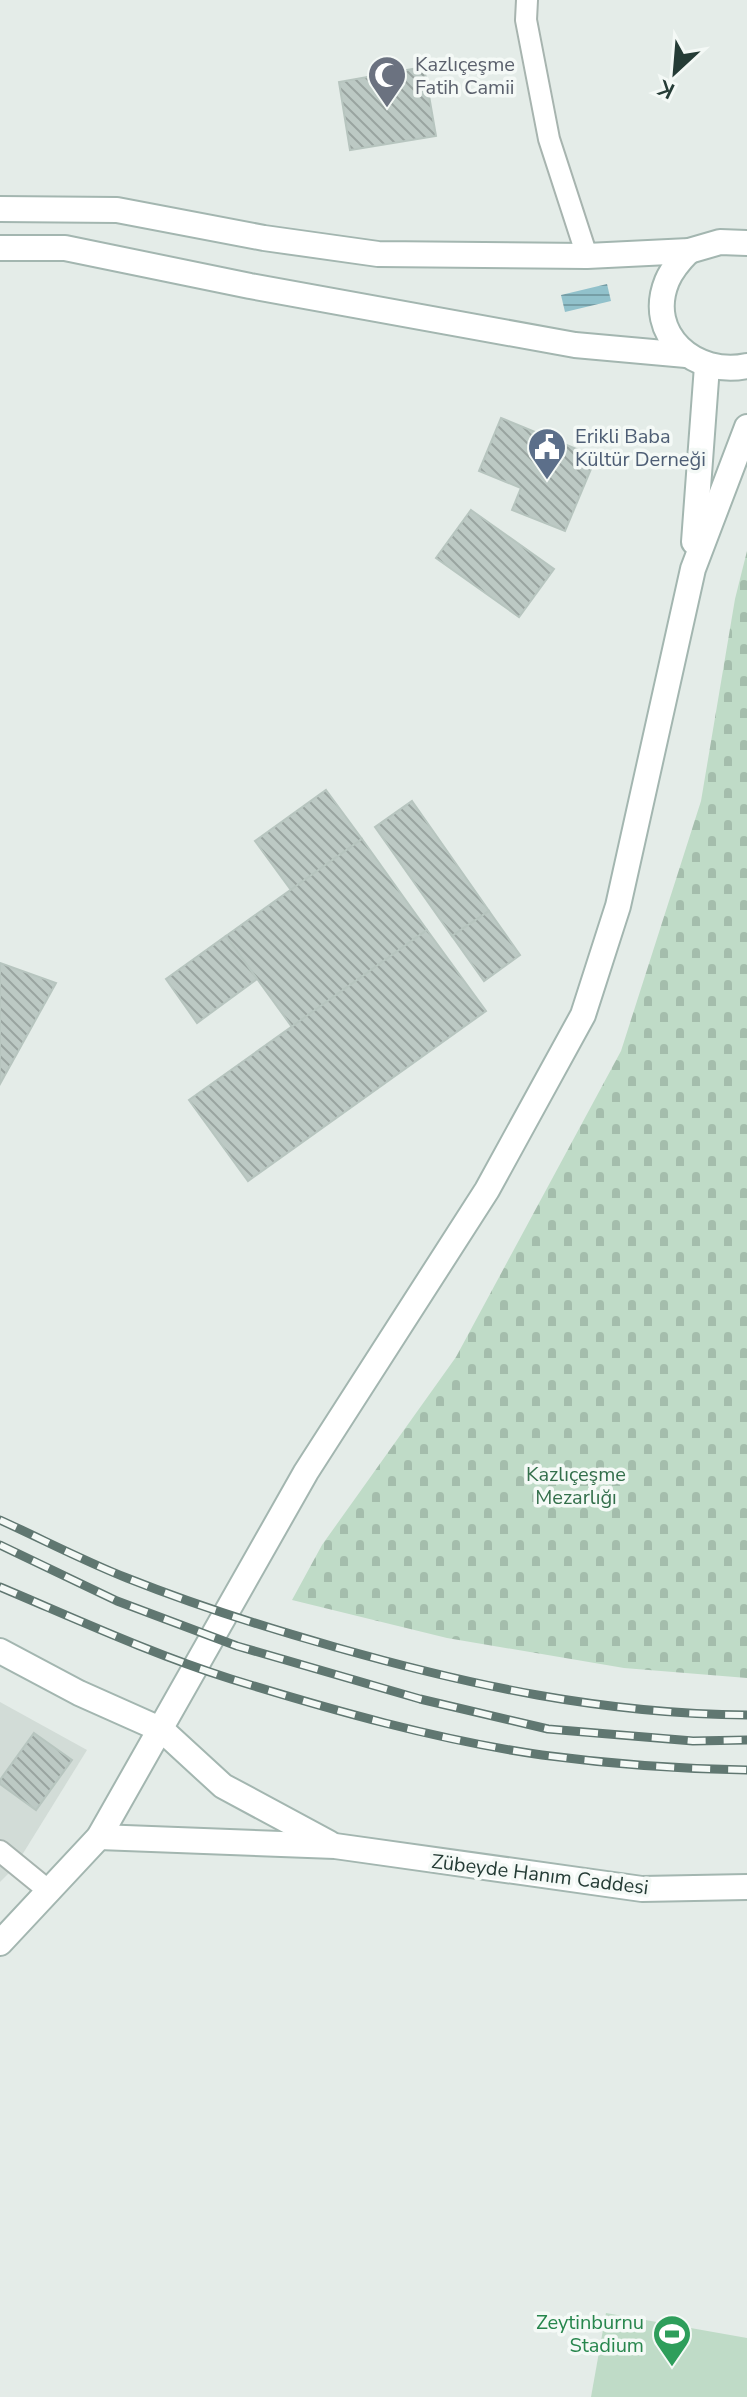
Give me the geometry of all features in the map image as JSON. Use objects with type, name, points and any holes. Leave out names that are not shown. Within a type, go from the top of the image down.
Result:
[{"type":"street","points":[[0,209],[117,210],[264,238],[378,254],[587,256],[689,251],[720,242],[747,243]]},
{"type":"street","points":[[0,248],[65,248],[250,286],[575,345],[696,360],[725,369],[747,366]]},
{"type":"street","points":[[689,251],[675,266],[666,283],[662,303],[669,331],[696,360],[693,569]]},
{"type":"street","points":[[0,1943],[99,1837],[306,1472],[487,1190],[583,1015],[618,906],[648,760],[693,569],[747,427]]},
{"type":"street","points":[[0,1651],[79,1693],[162,1730],[223,1786],[335,1846]]},
{"type":"street","points":[[99,1837],[335,1846]]},
{"type":"street","name":"Zübeyde Hanım Caddesi","points":[[335,1846],[642,1889],[747,1887]]},
{"type":"lane","points":[[527,0],[526,20],[549,139],[587,256]]},
{"type":"lane","points":[[0,1851],[49,1891]]},
{"type":"shaded area","points":[[0,1702],[87,1750],[14,1868],[0,1882]]},
{"type":"green space","name":"Kazlıçeşme Mezarlığı","points":[[747,551],[747,1678],[624,1668],[447,1638],[292,1600],[322,1545],[456,1357],[621,1051],[701,801],[735,599]]},
{"type":"green space","name":"Zeytinburnu Stadium","points":[[606,2313],[747,2338],[747,2397],[591,2397]]},
{"type":"water","points":[[607,284],[611,301],[565,312],[561,295]]},
{"type":"building","name":"Kazlıçeşme Fatih Camii","points":[[424,67],[436,136],[350,150],[339,82]]},
{"type":"building","points":[[501,418],[596,457],[565,531],[512,510],[521,488],[479,471]]},
{"type":"building","points":[[471,510],[554,569],[519,617],[436,558]]},
{"type":"building","points":[[326,790],[362,839],[291,890],[255,841]]},
{"type":"building","points":[[412,801],[489,911],[452,936],[375,827]]},
{"type":"building","points":[[362,839],[427,930],[292,1027],[226,936]]},
{"type":"building","points":[[489,911],[520,955],[484,981],[452,936]]},
{"type":"building","points":[[427,930],[486,1011],[248,1181],[189,1100]]},
{"type":"building","points":[[226,936],[257,979],[197,1023],[166,979]]},
{"type":"building","points":[[0,963],[56,983],[0,1084]]},
{"type":"building","points":[[34,1733],[72,1760],[36,1810],[0,1784]]},
{"type":"railway","points":[[0,1520],[111,1571],[178,1597],[282,1632],[386,1661],[488,1685],[590,1703],[747,1715]]},
{"type":"railway","points":[[0,1545],[117,1601],[237,1646],[420,1699],[548,1729],[693,1741],[747,1740]]},
{"type":"railway","points":[[0,1587],[172,1659],[385,1723],[542,1755],[644,1766],[747,1770]]},
{"type":"place","name":"Kazlıçeşme Fatih Camii","points":[[387,109]]},
{"type":"place","name":"Erikli Baba Kültür Derneği","points":[[547,481]]},
{"type":"place","name":"Zeytinburnu Stadium","points":[[672,2368]]}]
